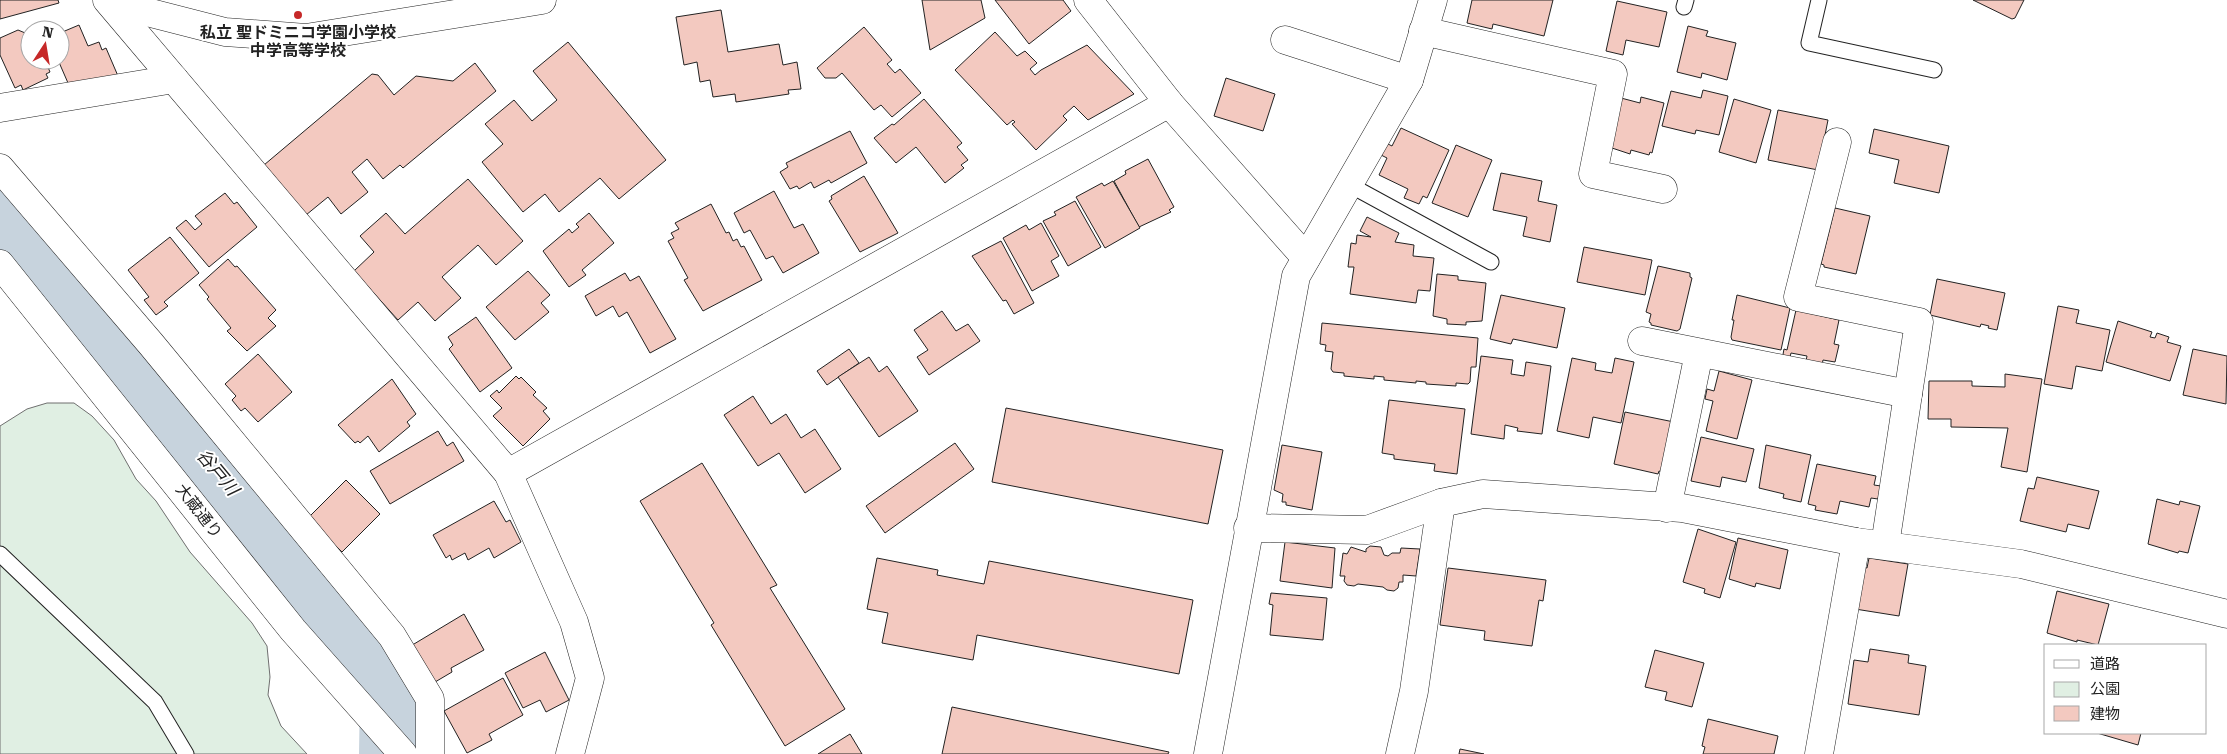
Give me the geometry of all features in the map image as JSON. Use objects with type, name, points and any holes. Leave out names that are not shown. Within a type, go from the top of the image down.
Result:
[{"type":"street","points":[[107,0],[508,473],[574,622],[590,678],[570,754]]},
{"type":"street","points":[[122,0],[148,12],[225,32],[306,38],[542,0]]},
{"type":"street","points":[[1088,0],[1169,103],[1306,258]]},
{"type":"street","points":[[1208,754],[1248,528],[1296,276],[1409,80],[1433,0]]},
{"type":"street","points":[[1423,31],[1613,74],[1594,174],[1663,189]]},
{"type":"street","points":[[1285,40],[1409,80]]},
{"type":"street","points":[[0,108],[174,79]]},
{"type":"street","points":[[508,473],[1169,103]]},
{"type":"street","points":[[1837,142],[1798,296],[1919,322],[1885,546]]},
{"type":"street","points":[[0,168],[151,344],[392,636],[430,699],[430,754]]},
{"type":"street","name":"大蔵通り","points":[[0,264],[293,630],[395,746]]},
{"type":"street","points":[[1642,341],[1908,394]]},
{"type":"street","points":[[1667,508],[1699,353]]},
{"type":"street","points":[[1248,528],[1367,530],[1441,503],[1483,494],[1667,508],[1856,542],[2021,564],[2227,614]]},
{"type":"street","points":[[1400,754],[1414,691],[1441,503]]},
{"type":"street","points":[[1819,754],[1856,542]]},
{"type":"lane","points":[[1819,0],[1809,43],[1934,70]]},
{"type":"lane","points":[[1348,184],[1491,262]]},
{"type":"lane","points":[[0,554],[155,702],[186,754]]},
{"type":"green space","points":[[47,403],[74,403],[92,416],[114,440],[136,479],[156,501],[190,552],[252,623],[267,646],[270,677],[268,695],[281,726],[307,754],[0,754],[0,426],[27,409]]},
{"type":"building","points":[[0,0],[58,0],[59,3],[0,19]]},
{"type":"building","points":[[922,0],[981,0],[985,18],[930,50]]},
{"type":"building","points":[[995,0],[1063,0],[1071,11],[1029,44]]},
{"type":"building","points":[[1472,0],[1553,0],[1544,36],[1493,24],[1492,29],[1467,23]]},
{"type":"building","points":[[1973,0],[2024,0],[2015,18],[2012,19]]},
{"type":"building","points":[[1617,1],[1667,12],[1659,47],[1626,40],[1623,55],[1606,51]]},
{"type":"building","points":[[721,10],[728,52],[779,44],[783,65],[797,62],[801,89],[788,90],[789,94],[736,102],[735,94],[713,97],[710,80],[700,82],[697,62],[684,65],[676,17]]},
{"type":"building","points":[[79,25],[88,46],[99,42],[102,50],[106,48],[118,76],[68,83],[62,70],[70,70],[70,29]]},
{"type":"building","points":[[1688,26],[1708,31],[1706,36],[1736,43],[1727,80],[1702,73],[1701,78],[1677,72]]},
{"type":"building","points":[[864,27],[892,60],[887,64],[895,73],[900,69],[921,93],[892,117],[881,105],[874,110],[842,73],[836,78],[825,78],[817,68]]},
{"type":"building","points":[[20,31],[20,70],[49,70],[50,72],[46,74],[48,78],[23,90],[21,85],[15,88],[0,55],[0,38]]},
{"type":"building","points":[[995,32],[1017,56],[1025,51],[1037,63],[1030,69],[1035,75],[1087,45],[1134,94],[1088,120],[1074,106],[1063,116],[1067,120],[1036,150],[1012,124],[1015,122],[1013,120],[1007,125],[955,70]]},
{"type":"building","points":[[568,42],[666,160],[619,199],[600,178],[559,212],[545,194],[523,212],[482,162],[503,144],[485,124],[514,100],[532,121],[557,100],[533,71]]},
{"type":"building","points":[[475,63],[496,91],[403,168],[400,165],[383,179],[367,159],[352,172],[368,192],[341,214],[328,197],[306,215],[264,165],[372,74],[378,75],[394,95],[416,76],[453,81]]},
{"type":"building","points":[[1226,78],[1275,94],[1263,131],[1214,116]]},
{"type":"building","points":[[1703,90],[1728,96],[1719,135],[1696,130],[1695,134],[1662,126],[1671,91],[1701,98]]},
{"type":"building","points":[[1641,97],[1664,103],[1652,153],[1650,152],[1649,155],[1631,150],[1630,154],[1609,147],[1621,98],[1640,103]]},
{"type":"building","points":[[924,99],[962,143],[957,147],[968,160],[961,165],[964,168],[945,183],[916,147],[896,163],[874,138],[892,124],[894,125]]},
{"type":"building","points":[[1734,99],[1771,110],[1756,163],[1719,152]]},
{"type":"building","points":[[1778,110],[1828,120],[1818,170],[1768,160]]},
{"type":"building","points":[[1401,128],[1449,150],[1427,198],[1423,196],[1419,204],[1404,198],[1408,189],[1379,175],[1387,158],[1381,155],[1386,143],[1392,146]]},
{"type":"building","points":[[1874,129],[1949,146],[1939,193],[1894,183],[1899,160],[1869,153]]},
{"type":"building","points":[[850,131],[867,163],[831,183],[829,180],[814,188],[811,182],[799,189],[797,186],[790,189],[780,172],[788,167],[786,163]]},
{"type":"building","points":[[1456,145],[1492,160],[1468,217],[1432,203]]},
{"type":"building","points":[[1148,159],[1174,207],[1169,210],[1171,212],[1139,227],[1114,181],[1126,174],[1125,171]]},
{"type":"building","points":[[1501,173],[1542,181],[1538,201],[1557,205],[1550,242],[1523,236],[1527,217],[1493,210]]},
{"type":"building","points":[[864,176],[898,233],[860,252],[829,201],[832,199],[831,196]]},
{"type":"building","points":[[468,179],[523,241],[496,265],[478,245],[442,277],[461,298],[435,321],[418,302],[398,320],[354,271],[374,252],[360,236],[386,213],[405,234]]},
{"type":"building","points":[[1113,181],[1140,228],[1105,248],[1076,197],[1102,183],[1104,186]]},
{"type":"building","points":[[774,191],[794,228],[803,224],[819,253],[783,273],[773,256],[766,259],[750,230],[744,233],[734,213]]},
{"type":"building","points":[[225,193],[234,204],[237,202],[257,227],[209,267],[176,228],[186,220],[195,230],[202,224],[195,216]]},
{"type":"building","points":[[1075,201],[1101,247],[1068,266],[1043,221],[1056,215],[1054,212]]},
{"type":"building","points":[[711,204],[726,233],[729,232],[733,241],[737,239],[741,247],[744,246],[762,280],[703,311],[684,280],[688,278],[668,241],[674,238],[671,233],[679,229],[675,223]]},
{"type":"building","points":[[1835,208],[1870,216],[1856,274],[1824,267],[1821,264]]},
{"type":"building","points":[[589,213],[614,243],[582,270],[586,275],[569,287],[543,251],[569,229],[572,233],[579,227],[576,224]]},
{"type":"building","points":[[1367,217],[1399,233],[1395,242],[1414,245],[1413,256],[1434,258],[1430,291],[1418,290],[1416,303],[1350,294],[1354,267],[1348,267],[1351,243],[1356,244],[1357,235],[1371,237],[1360,231]]},
{"type":"building","points":[[1041,223],[1059,256],[1051,261],[1059,276],[1032,291],[1003,238],[1026,225],[1029,230]]},
{"type":"building","points":[[170,237],[199,273],[164,302],[168,306],[156,315],[144,300],[149,297],[128,270]]},
{"type":"building","points":[[1001,241],[1034,303],[1014,314],[1006,300],[1003,301],[972,256]]},
{"type":"building","points":[[1584,247],[1652,260],[1645,295],[1577,282]]},
{"type":"building","points":[[228,259],[235,267],[237,266],[276,310],[268,318],[276,326],[247,351],[227,331],[231,328],[207,299],[209,297],[199,285]]},
{"type":"building","points":[[1658,266],[1690,273],[1692,278],[1680,329],[1677,331],[1651,325],[1649,322],[1651,314],[1646,312]]},
{"type":"building","points":[[528,271],[550,295],[541,303],[549,312],[515,340],[486,307]]},
{"type":"building","points":[[625,273],[630,281],[639,276],[676,339],[650,353],[627,312],[619,317],[613,306],[596,316],[585,296]]},
{"type":"building","points":[[1437,274],[1458,276],[1458,280],[1486,283],[1482,321],[1466,322],[1466,325],[1447,324],[1447,319],[1433,316]]},
{"type":"building","points":[[1937,279],[2005,293],[1997,330],[1981,324],[1980,327],[1930,315]]},
{"type":"building","points":[[1501,295],[1565,308],[1557,348],[1513,339],[1511,344],[1490,339]]},
{"type":"building","points":[[1737,295],[1790,308],[1781,350],[1732,340],[1734,320],[1732,320]]},
{"type":"building","points":[[2058,306],[2079,310],[2076,323],[2110,330],[2102,371],[2076,366],[2072,389],[2044,384]]},
{"type":"building","points":[[1796,310],[1839,320],[1834,344],[1839,345],[1835,362],[1823,360],[1822,365],[1806,361],[1807,356],[1791,353],[1789,361],[1782,360],[1784,349],[1787,350]]},
{"type":"building","points":[[942,311],[956,331],[968,324],[980,341],[929,375],[917,357],[928,350],[914,330]]},
{"type":"building","points":[[476,317],[512,368],[480,392],[449,349],[453,345],[448,337]]},
{"type":"building","points":[[2118,321],[2152,332],[2150,337],[2155,338],[2157,333],[2169,337],[2167,342],[2181,346],[2170,381],[2106,362]]},
{"type":"building","points":[[1322,323],[1478,338],[1476,367],[1471,367],[1470,382],[1468,384],[1456,383],[1456,386],[1426,384],[1426,382],[1416,381],[1416,383],[1384,380],[1384,377],[1374,376],[1374,379],[1344,376],[1344,373],[1333,372],[1331,369],[1333,352],[1325,351],[1326,345],[1320,344]]},
{"type":"building","points":[[849,349],[859,363],[827,385],[817,371]]},
{"type":"building","points":[[2193,349],[2227,356],[2226,404],[2183,395]]},
{"type":"building","points":[[258,354],[292,392],[258,422],[245,408],[241,411],[232,400],[236,396],[225,384]]},
{"type":"building","points":[[1481,356],[1513,360],[1511,374],[1524,376],[1526,362],[1551,366],[1542,434],[1517,431],[1518,428],[1505,425],[1504,439],[1471,434]]},
{"type":"building","points":[[869,357],[879,372],[887,366],[918,411],[879,437],[838,377]]},
{"type":"building","points":[[1572,358],[1596,363],[1595,370],[1612,373],[1615,358],[1634,362],[1621,423],[1593,417],[1589,438],[1557,431]]},
{"type":"building","points":[[1719,371],[1752,380],[1737,439],[1706,431],[1713,401],[1705,399],[1707,389],[1714,391]]},
{"type":"building","points":[[2005,374],[2042,379],[2027,472],[2001,467],[2008,428],[1951,427],[1951,419],[1928,419],[1929,381],[1972,381],[1972,386],[2005,387]]},
{"type":"building","points":[[516,376],[519,379],[521,377],[536,392],[533,395],[547,408],[543,411],[550,419],[523,446],[493,416],[502,408],[490,396],[497,390],[499,393]]},
{"type":"building","points":[[392,379],[416,414],[407,422],[410,426],[379,452],[368,436],[360,443],[358,441],[355,443],[338,425]]},
{"type":"building","points":[[753,396],[771,424],[786,414],[801,438],[815,429],[841,469],[805,493],[779,453],[758,466],[724,415]]},
{"type":"building","points":[[1389,400],[1465,409],[1457,474],[1434,471],[1435,464],[1394,459],[1394,455],[1382,453]]},
{"type":"building","points":[[1006,408],[1223,450],[1208,524],[992,482]]},
{"type":"building","points":[[1625,412],[1674,422],[1663,472],[1659,471],[1658,474],[1614,464]]},
{"type":"building","points":[[438,431],[447,446],[453,442],[464,461],[390,504],[370,471]]},
{"type":"building","points":[[1701,437],[1754,449],[1746,482],[1722,477],[1720,487],[1691,481]]},
{"type":"building","points":[[955,443],[974,469],[885,533],[866,506]]},
{"type":"building","points":[[1282,445],[1322,452],[1312,510],[1286,505],[1286,502],[1282,502],[1283,494],[1274,490]]},
{"type":"building","points":[[1766,445],[1811,455],[1801,502],[1783,498],[1784,494],[1759,488]]},
{"type":"building","points":[[702,463],[777,585],[770,588],[845,709],[785,746],[711,625],[714,623],[640,501]]},
{"type":"building","points":[[1817,464],[1876,476],[1874,485],[1881,486],[1878,499],[1871,498],[1869,507],[1840,501],[1837,514],[1815,510],[1816,506],[1808,504]]},
{"type":"building","points":[[2037,477],[2099,491],[2089,529],[2068,524],[2066,532],[2020,521],[2028,488],[2034,489]]},
{"type":"building","points":[[346,480],[380,514],[342,552],[308,518]]},
{"type":"building","points":[[2157,499],[2179,505],[2180,501],[2200,506],[2188,553],[2179,551],[2178,553],[2148,544]]},
{"type":"building","points":[[494,501],[506,522],[510,520],[521,542],[494,558],[489,548],[468,560],[465,553],[452,560],[450,555],[446,558],[433,535]]},
{"type":"building","points":[[1698,529],[1736,542],[1720,598],[1704,593],[1705,589],[1683,582]]},
{"type":"building","points":[[1738,538],[1788,550],[1780,589],[1756,583],[1755,587],[1729,579]]},
{"type":"building","points":[[1285,542],[1335,548],[1332,588],[1280,581]]},
{"type":"building","points":[[1370,546],[1381,547],[1384,555],[1388,556],[1392,553],[1400,553],[1401,548],[1420,549],[1416,576],[1403,575],[1403,582],[1399,582],[1398,588],[1394,591],[1383,587],[1358,584],[1354,586],[1347,585],[1344,581],[1345,576],[1340,576],[1343,553],[1347,554],[1351,547],[1366,552],[1366,549]]},
{"type":"building","points":[[877,558],[938,570],[937,575],[984,584],[989,561],[1193,600],[1179,674],[977,635],[973,660],[882,643],[888,613],[867,609]]},
{"type":"building","points":[[1869,558],[1908,564],[1899,616],[1855,609],[1862,567],[1867,568]]},
{"type":"building","points":[[1448,568],[1546,580],[1543,601],[1539,600],[1532,646],[1484,640],[1485,631],[1440,625]]},
{"type":"building","points":[[2057,591],[2109,604],[2098,644],[2077,640],[2077,642],[2047,633]]},
{"type":"building","points":[[1271,593],[1327,598],[1323,640],[1270,635],[1273,605],[1269,604]]},
{"type":"building","points":[[464,614],[484,650],[451,668],[452,672],[430,685],[409,647]]},
{"type":"building","points":[[1870,649],[1909,655],[1908,663],[1926,666],[1919,715],[1848,704],[1854,660],[1868,662]]},
{"type":"building","points":[[1655,650],[1704,663],[1692,707],[1665,700],[1667,692],[1645,687]]},
{"type":"building","points":[[545,652],[569,700],[546,712],[540,700],[523,708],[505,673]]},
{"type":"building","points":[[503,678],[523,715],[489,734],[492,740],[467,753],[444,711]]},
{"type":"building","points":[[952,707],[1169,752],[1168,754],[942,754]]},
{"type":"building","points":[[1708,719],[1778,736],[1774,754],[1703,754],[1705,747],[1702,746]]},
{"type":"building","points":[[850,734],[862,754],[818,754]]},
{"type":"building","points":[[2100,734],[2141,734],[2138,745]]},
{"type":"building","points":[[1460,749],[1484,754],[1459,754]]},
{"type":"waterway","name":"谷戸川","points":[[0,208],[381,668],[390,692],[389,754]]},
{"type":"place","name":"私立 聖ドミニコ学園小学校 中学高等学校","points":[[298,15]]}]
